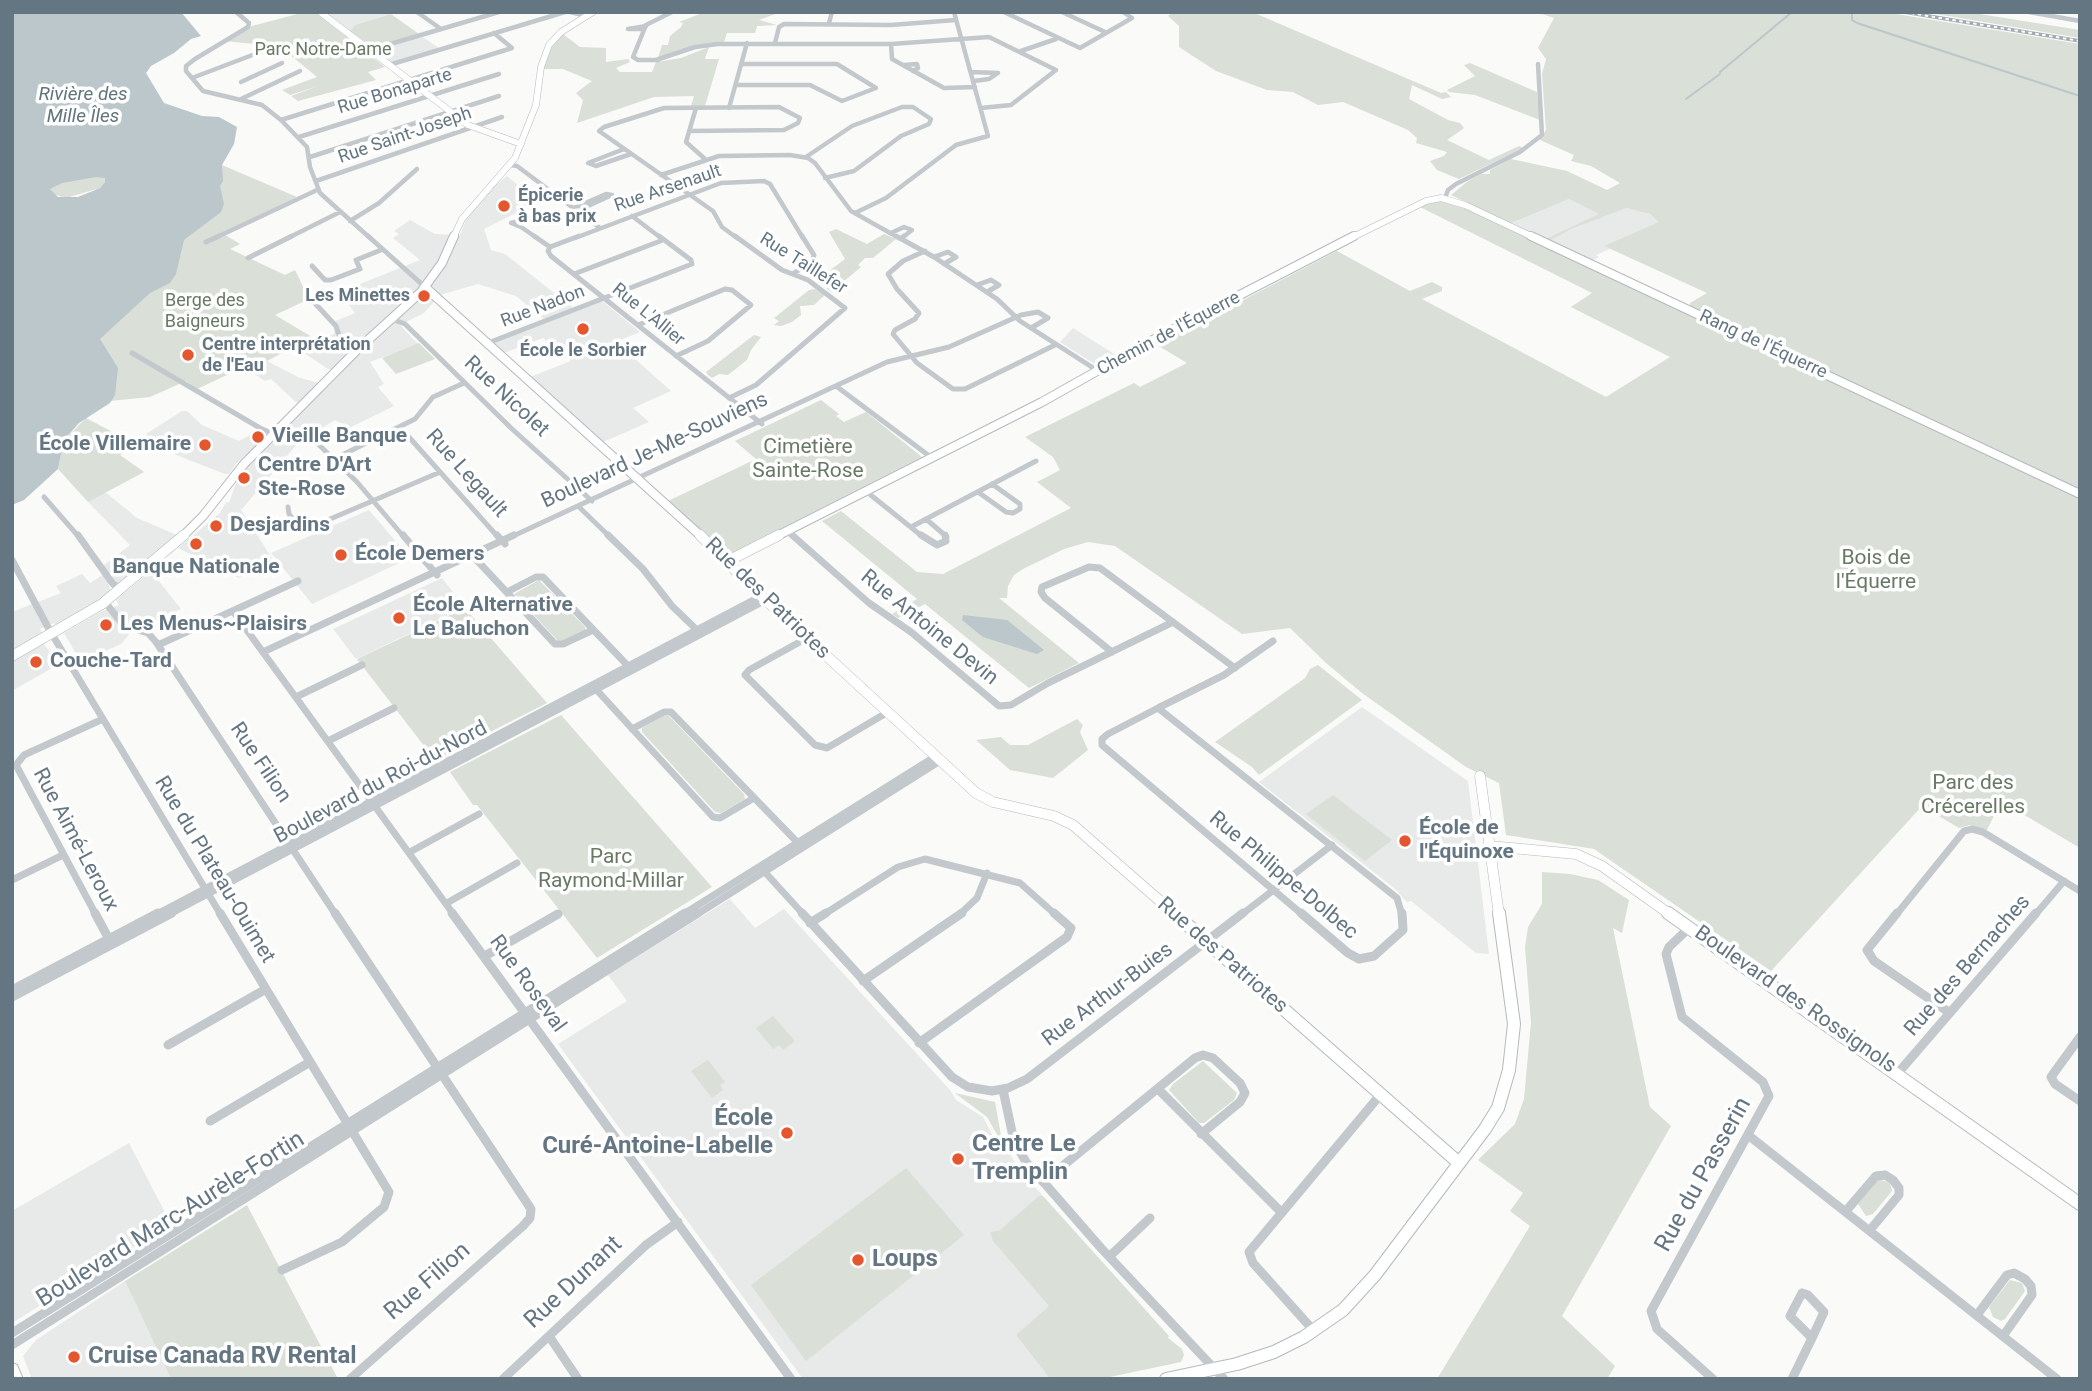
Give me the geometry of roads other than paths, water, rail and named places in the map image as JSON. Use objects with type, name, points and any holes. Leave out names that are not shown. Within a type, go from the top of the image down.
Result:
[{"type":"main road","points":[[12,1370],[16,1379]]},
{"type":"street","points":[[322,13],[331,12]]},
{"type":"street","points":[[416,12],[441,29]]},
{"type":"street","points":[[472,12],[480,18]]},
{"type":"street","points":[[370,50],[499,12]]},
{"type":"street","points":[[672,12],[645,27],[634,58],[656,60],[682,56],[714,44],[891,44],[992,37],[1054,68],[1056,72],[1010,105],[981,108]]},
{"type":"street","points":[[829,23],[832,12]]},
{"type":"street","points":[[855,213],[886,198],[956,145],[987,137],[954,12]]},
{"type":"street","points":[[1004,12],[1073,47],[1082,48],[1132,18],[1124,12]]},
{"type":"street","points":[[1062,12],[1105,32]]},
{"type":"street","points":[[2029,12],[2080,20]]},
{"type":"street","points":[[206,242],[317,190],[308,148],[281,120],[264,106],[203,91],[185,70],[189,64],[249,27],[249,23],[239,13]]},
{"type":"street","points":[[322,13],[473,128],[521,145]]},
{"type":"street","points":[[389,65],[566,13],[588,16]]},
{"type":"street","points":[[12,656],[105,602],[194,526],[244,464],[425,287],[444,261],[464,217],[511,165],[537,102],[540,68],[546,49],[557,36],[588,16]]},
{"type":"street","points":[[775,43],[782,24],[956,20]]},
{"type":"street","points":[[281,120],[512,48],[494,33]]},
{"type":"street","points":[[1021,51],[1056,39]]},
{"type":"street","points":[[729,108],[747,43]]},
{"type":"street","points":[[891,44],[891,59],[946,89],[975,87]]},
{"type":"street","points":[[192,78],[263,51]]},
{"type":"street","points":[[242,82],[282,63]]},
{"type":"street","points":[[736,85],[809,85],[839,100],[876,88],[837,64],[741,64]]},
{"type":"street","name":"Chemin de l'Équerre","points":[[726,562],[867,492],[1393,216],[1429,200],[1445,198],[1449,189],[1458,182],[1518,153],[1541,136],[1538,64]]},
{"type":"street","points":[[971,72],[994,70],[998,73],[989,79],[974,81]]},
{"type":"street","points":[[240,99],[300,71]]},
{"type":"street","name":"Rue Bonaparte","points":[[299,137],[499,74]]},
{"type":"street","points":[[252,77],[272,84]]},
{"type":"street","points":[[310,158],[499,96]]},
{"type":"street","points":[[806,157],[851,127],[904,107],[914,107],[931,119],[929,124],[904,135],[854,171],[825,178]]},
{"type":"street","points":[[696,108],[687,144],[705,159]]},
{"type":"street","name":"Rue Taillefer","points":[[689,131],[785,130],[801,120],[781,108],[657,109],[600,129],[600,132],[716,213],[722,227],[780,269],[806,279],[838,301],[844,310],[756,385],[729,398]]},
{"type":"street","name":"Rue Saint-Joseph","points":[[316,181],[502,117]]},
{"type":"street","points":[[624,149],[588,163],[596,166],[631,154]]},
{"type":"street","points":[[661,175],[705,159],[734,155],[806,157],[815,163],[838,198],[855,213],[925,251],[987,292],[1016,318],[1098,371]]},
{"type":"street","points":[[511,165],[519,167],[600,228]]},
{"type":"street","points":[[350,221],[379,203],[417,169]]},
{"type":"street","name":"Rue Arsenault","points":[[550,247],[728,181],[769,183],[814,256],[793,274]]},
{"type":"street","name":"Rue des Patriotes","points":[[317,190],[709,543],[764,598],[938,759],[985,799],[1054,816],[1073,825],[1459,1163]]},
{"type":"street","points":[[607,194],[612,195],[575,209],[607,194]]},
{"type":"street","name":"Rang de l'Équerre","points":[[1445,198],[1470,207],[2080,494]]},
{"type":"street","points":[[248,258],[340,212]]},
{"type":"street","name":"Rue Nadon","points":[[488,343],[692,264],[692,261],[632,216]]},
{"type":"street","name":"Rue L'Allier","points":[[522,227],[550,247],[550,254],[761,423]]},
{"type":"street","points":[[891,233],[904,227],[912,230],[902,238]]},
{"type":"street","points":[[575,274],[663,240]]},
{"type":"street","points":[[312,266],[326,280],[332,280],[360,269],[356,260],[381,250]]},
{"type":"street","points":[[925,251],[902,262],[888,275],[919,312],[915,319],[893,332],[894,337],[913,357],[951,388],[961,390],[1055,345]]},
{"type":"street","points":[[934,257],[948,252],[956,257],[944,264]]},
{"type":"street","points":[[977,285],[991,280],[999,285],[987,292]]},
{"type":"street","points":[[638,325],[725,289],[732,290],[751,305],[708,341],[676,356]]},
{"type":"street","points":[[311,299],[336,326],[341,341],[359,349]]},
{"type":"street","name":"Boulevard Je-Me-Souviens","points":[[264,654],[887,362],[951,350],[1016,318],[1036,312],[1048,318],[1031,328]]},
{"type":"street","name":"Rue Nicolet","points":[[392,319],[404,324],[593,501]]},
{"type":"street","points":[[132,353],[260,428],[271,433],[291,430],[307,434],[373,501],[436,574]]},
{"type":"street","points":[[334,459],[400,427],[422,414],[433,397],[464,383]]},
{"type":"street","points":[[837,387],[932,458]]},
{"type":"street","name":"Rue Legault","points":[[400,427],[438,473],[504,542]]},
{"type":"street","points":[[911,527],[1036,461]]},
{"type":"street","points":[[288,507],[289,514],[298,526],[307,529],[438,473]]},
{"type":"street","points":[[978,492],[1006,512],[1020,509],[1020,504],[992,484]]},
{"type":"street","points":[[867,492],[934,545],[946,541],[946,536],[926,519]]},
{"type":"street","points":[[44,498],[75,531],[113,584],[121,589]]},
{"type":"street","points":[[580,507],[641,567],[672,606],[699,632]]},
{"type":"street","name":"Rue Antoine Devin","points":[[787,531],[869,603],[911,632],[997,705],[1011,705],[1046,684],[1173,622]]},
{"type":"street","points":[[474,557],[555,644],[564,644],[593,630]]},
{"type":"street","name":"Rue du Plateau-Ouimet","points":[[12,561],[52,634],[388,1192],[386,1205],[342,1242],[282,1270]]},
{"type":"street","points":[[1112,652],[1045,598],[1041,592],[1042,587],[1084,569],[1099,567],[1235,668]]},
{"type":"street","points":[[507,592],[543,577],[630,668]]},
{"type":"street","points":[[158,645],[298,582]]},
{"type":"street","name":"Boulevard du Roi-du-Nord","points":[[12,990],[110,942],[764,598]]},
{"type":"street","name":"Rue Filion","points":[[105,602],[124,626],[148,633],[158,645],[529,1206],[531,1214],[516,1232],[350,1379]]},
{"type":"street","name":"Rue Roseval","points":[[233,611],[791,1379]]},
{"type":"street","points":[[807,638],[749,670],[745,675],[816,747],[827,748],[888,712]]},
{"type":"street","name":"Rue Philippe-Dolbec","points":[[1158,708],[1393,894],[1402,905],[1403,930],[1376,954],[1365,959],[1354,957],[1103,748],[1101,742],[1105,736],[1158,708],[1235,668],[1273,640]]},
{"type":"street","points":[[296,697],[362,665]]},
{"type":"street","points":[[594,687],[715,818],[722,817],[754,798]]},
{"type":"street","points":[[328,741],[394,708]]},
{"type":"street","points":[[632,729],[664,712],[671,712],[800,845]]},
{"type":"street","name":"Rue Aimé-Leroux","points":[[103,719],[27,754],[16,763],[110,942]]},
{"type":"street","name":"Boulevard Marc-Aurèle-Fortin","points":[[12,1345],[440,1070],[938,759]]},
{"type":"street","points":[[1166,1379],[1219,1374],[1274,1352],[1314,1331],[1343,1310],[1364,1289],[1498,1108],[1506,1086],[1512,1051],[1512,1010],[1480,776]]},
{"type":"street","points":[[410,852],[479,814]]},
{"type":"street","points":[[1950,1013],[1874,961],[1867,950],[1962,832],[1971,829],[1983,832],[2080,891]]},
{"type":"street","name":"Rue Arthur-Buies","points":[[1003,1090],[1027,1079],[1332,845]]},
{"type":"street","name":"Boulevard des Rossignols","points":[[1490,846],[1583,856],[1602,866],[2080,1204]]},
{"type":"street","points":[[12,880],[64,855]]},
{"type":"street","points":[[810,923],[894,869],[910,862],[933,860],[987,873],[1025,886],[1069,925],[1071,932],[919,1043]]},
{"type":"street","points":[[447,903],[517,863]]},
{"type":"street","points":[[761,869],[919,1043],[961,1084],[978,1090],[1003,1090],[1016,1146],[1043,1182],[1219,1374]]},
{"type":"street","points":[[863,981],[966,910],[977,898],[987,873]]},
{"type":"street","name":"Rue des Bernaches","points":[[1898,1073],[2064,881]]},
{"type":"street","points":[[485,956],[558,914]]},
{"type":"street","name":"Rue du Passerin","points":[[1690,927],[1669,947],[1666,954],[1679,1011],[1687,1024],[1767,1087],[1768,1100],[1651,1311],[1657,1329],[1713,1379]]},
{"type":"street","name":"Boulevard du Roi-du-Nord","points":[[12,998],[110,942]]},
{"type":"street","points":[[168,1045],[266,989]]},
{"type":"street","points":[[2080,1037],[2051,1077],[2055,1084],[2080,1101]]},
{"type":"street","points":[[1043,1182],[1195,1058],[1203,1055],[1213,1058],[1245,1091],[1243,1099],[1201,1133]]},
{"type":"street","points":[[210,1121],[310,1062]]},
{"type":"street","points":[[1158,1089],[1281,1212]]},
{"type":"street","points":[[1314,1331],[1249,1257],[1252,1246],[1380,1095]]},
{"type":"street","name":"Boulevard Marc-Aurèle-Fortin","points":[[12,1333],[350,1127]]},
{"type":"street","points":[[1748,1135],[2057,1379]]},
{"type":"street","points":[[1846,1211],[1876,1176],[1890,1178],[1898,1186],[1899,1195],[1870,1230]]},
{"type":"street","points":[[1110,1256],[1150,1218]]},
{"type":"street","name":"Rue Dunant","points":[[503,1379],[642,1248],[678,1222]]},
{"type":"street","points":[[1977,1315],[2007,1275],[2014,1273],[2022,1277],[2031,1286],[2032,1295],[2003,1336]]},
{"type":"street","points":[[549,1336],[578,1379]]},
{"type":"street","points":[[1792,1379],[1812,1338]]},
{"type":"water","name":"Rivière des Mille Îles","points":[[12,12],[181,12],[201,36],[191,39],[151,66],[146,73],[164,103],[202,116],[219,117],[237,127],[234,144],[222,165],[223,181],[220,186],[224,204],[221,212],[184,240],[176,274],[170,283],[150,293],[100,339],[118,368],[115,395],[110,403],[79,423],[64,440],[58,469],[24,500],[12,505]],"holes":[[[105,178],[100,188],[78,197],[58,197],[50,189],[62,183]]]},
{"type":"water","points":[[963,615],[1007,620],[1044,650],[1037,654],[983,637],[962,620]]},
{"type":"waterway","points":[[1720,72],[1792,12]]},
{"type":"waterway","points":[[1852,12],[1852,20],[1857,23],[2080,96]]},
{"type":"waterway","points":[[1686,99],[1720,74]]},
{"type":"railway","points":[[1904,12],[2080,41]]},
{"type":"place","name":"Épicerie à bas prix","points":[[504,206]]},
{"type":"place","name":"Les Minettes","points":[[424,296]]},
{"type":"place","name":"École le Sorbier","points":[[583,329]]},
{"type":"place","name":"Centre interprétation de l'Eau","points":[[188,355]]},
{"type":"place","name":"Vieille Banque","points":[[258,437]]},
{"type":"place","name":"École Villemaire","points":[[205,445]]},
{"type":"place","name":"Centre D'Art Ste-Rose","points":[[244,478]]},
{"type":"place","name":"Desjardins","points":[[216,526]]},
{"type":"place","name":"Banque Nationale","points":[[196,544]]},
{"type":"place","name":"École Demers","points":[[341,555]]},
{"type":"place","name":"École Alternative Le Baluchon","points":[[399,618]]},
{"type":"place","name":"Les Menus~Plaisirs","points":[[106,625]]},
{"type":"place","name":"Couche-Tard","points":[[36,662]]},
{"type":"place","name":"École de l'Équinoxe","points":[[1405,841]]},
{"type":"place","name":"École Curé-Antoine-Labelle","points":[[787,1133]]},
{"type":"place","name":"Centre Le Tremplin","points":[[958,1159]]},
{"type":"place","name":"Loups","points":[[858,1260]]},
{"type":"place","name":"Cruise Canada RV Rental","points":[[74,1357]]},
{"type":"park label","name":"Parc Notre-Dame","points":[[323,50]]},
{"type":"park label","name":"Berge des Baigneurs","points":[[205,311]]},
{"type":"park label","name":"Cimetière Sainte-Rose","points":[[808,460]]},
{"type":"park label","name":"Bois de l'Équerre","points":[[1876,571]]},
{"type":"park label","name":"Parc des Crécerelles","points":[[1973,796]]},
{"type":"park label","name":"Parc Raymond-Millar","points":[[611,870]]}]
